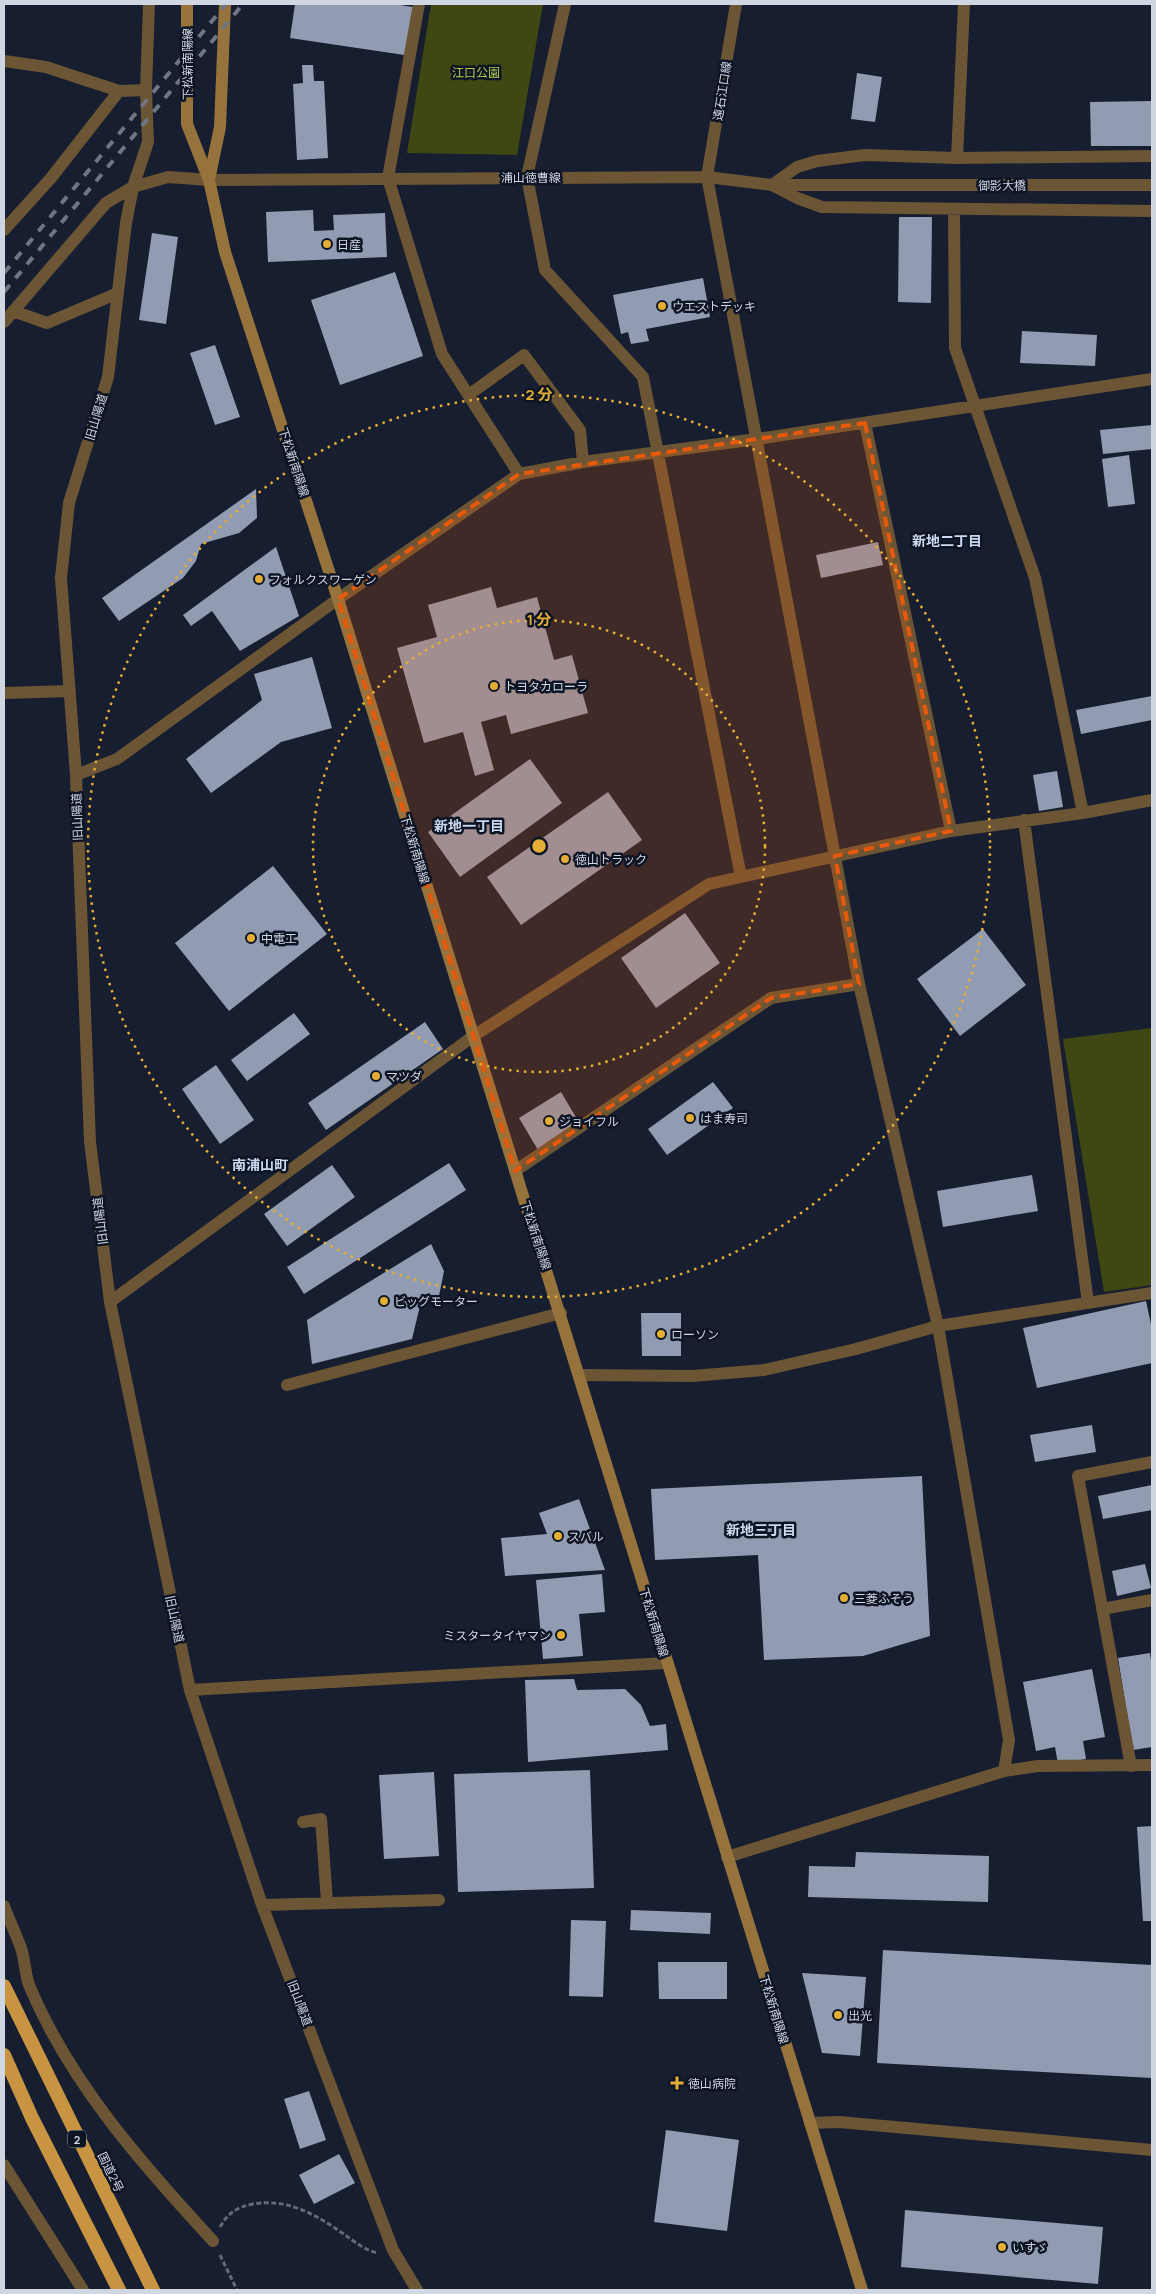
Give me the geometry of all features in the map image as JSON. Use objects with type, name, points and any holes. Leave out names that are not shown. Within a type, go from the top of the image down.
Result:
[{"type":"highway","name":"国道2号","points":[[4,1986],[152,2290]]},
{"type":"highway","name":"2","points":[[4,2055],[32,2118],[119,2290]]},
{"type":"main road","name":"下松新南陽線","points":[[187,4],[187,124],[209,180],[226,252],[338,599],[472,1037],[561,1313],[666,1663],[862,2290]]},
{"type":"main road","name":"下松新南陽線","points":[[209,180],[220,127],[225,4]]},
{"type":"street","name":"旧山陽道","points":[[149,4],[146,90],[148,142],[133,187],[126,223],[108,377],[69,503],[61,578],[76,775],[90,1142],[110,1302],[190,1690],[262,1905],[393,2250],[417,2290]]},
{"type":"street","points":[[419,4],[388,178],[442,354],[470,394],[519,474]]},
{"type":"street","points":[[565,4],[527,177],[545,270],[643,377],[741,877]]},
{"type":"street","name":"遠石江口線","points":[[707,177],[736,4]]},
{"type":"street","points":[[957,158],[964,4]]},
{"type":"street","points":[[4,61],[46,67],[119,91],[146,90]]},
{"type":"street","points":[[4,230],[51,178],[119,91]]},
{"type":"street","points":[[1152,156],[957,158],[865,155],[797,167],[772,184],[797,198],[822,206],[1152,212]]},
{"type":"street","points":[[4,322],[106,203],[133,187],[168,177],[209,180]]},
{"type":"street","points":[[707,177],[859,984],[938,1326],[1009,1740],[1004,1771]]},
{"type":"street","name":"浦山徳曹線","points":[[209,180],[707,177],[772,184],[852,184]]},
{"type":"street","name":"御影大橋","points":[[852,184],[1152,185]]},
{"type":"street","points":[[954,208],[954,348],[1035,578],[1083,813]]},
{"type":"street","points":[[13,311],[47,323],[118,293]]},
{"type":"street","points":[[470,394],[524,355],[580,430],[583,462]]},
{"type":"street","points":[[76,775],[117,759],[338,599],[519,474],[583,462],[757,439],[1152,379]]},
{"type":"street","points":[[865,423],[952,831]]},
{"type":"street","points":[[4,693],[70,691]]},
{"type":"street","points":[[110,1302],[472,1037],[709,884],[952,831],[1083,813],[1152,800]]},
{"type":"street","points":[[1024,820],[1088,1303]]},
{"type":"street","points":[[515,1171],[771,998],[859,984]]},
{"type":"street","points":[[579,1375],[693,1376],[764,1370],[856,1349],[938,1326],[1152,1293]]},
{"type":"street","points":[[287,1385],[561,1313]]},
{"type":"street","points":[[1130,1766],[1078,1476],[1152,1462]]},
{"type":"street","points":[[1102,1609],[1152,1600]]},
{"type":"street","points":[[190,1690],[666,1663]]},
{"type":"street","points":[[727,1857],[1004,1771],[1038,1766],[1152,1765]]},
{"type":"street","points":[[303,1822],[321,1819],[327,1902]]},
{"type":"street","points":[[262,1905],[439,1900]]},
{"type":"street","points":[[4,1906],[21,1949],[29,1984],[61,2048],[108,2120],[156,2179],[213,2241]]},
{"type":"street","points":[[810,2124],[839,2122],[1152,2150]]},
{"type":"street","points":[[4,2165],[83,2290]]},
{"type":"path","points":[[237,2290],[213,2241],[225,2218],[239,2207],[266,2202],[302,2208],[373,2252],[381,2254],[393,2250]]},
{"type":"highlighted area","points":[[865,423],[951,831],[835,856],[859,984],[771,998],[515,1171],[338,599],[519,474]]},
{"type":"green space","name":"江口公園","points":[[431,4],[543,4],[517,155],[407,153]]},
{"type":"green space","points":[[1152,1028],[1152,1285],[1104,1292],[1063,1039]]},
{"type":"building","points":[[295,4],[394,4],[419,8],[411,56],[290,38]]},
{"type":"building","points":[[302,65],[313,65],[314,81],[324,81],[328,158],[297,160],[293,84],[303,83]]},
{"type":"building","points":[[857,73],[882,77],[875,122],[851,119]]},
{"type":"building","points":[[1152,101],[1152,146],[1091,146],[1090,102]]},
{"type":"building","name":"日産","points":[[313,210],[314,231],[334,230],[333,215],[385,213],[387,257],[268,262],[266,212]]},
{"type":"building","points":[[899,217],[932,217],[931,303],[898,302]]},
{"type":"building","points":[[152,233],[178,237],[166,324],[139,320]]},
{"type":"building","points":[[395,272],[423,356],[340,385],[311,300]]},
{"type":"building","name":"ウエストデッキ","points":[[703,278],[710,317],[646,329],[649,341],[631,344],[628,332],[621,334],[613,295]]},
{"type":"building","points":[[1022,331],[1097,335],[1095,366],[1020,363]]},
{"type":"building","points":[[215,345],[240,417],[215,425],[190,353]]},
{"type":"building","points":[[1152,425],[1152,449],[1103,454],[1100,430]]},
{"type":"building","points":[[1129,455],[1135,504],[1108,507],[1102,459]]},
{"type":"building","points":[[256,489],[257,518],[239,533],[201,544],[196,561],[183,578],[119,621],[102,598]]},
{"type":"building","points":[[878,542],[883,565],[821,578],[816,555]]},
{"type":"building","name":"フォルクスワーゲン","points":[[276,547],[299,616],[240,651],[212,611],[191,626],[183,615]]},
{"type":"building","name":"トヨタカローラ","points":[[491,587],[497,608],[537,597],[554,660],[572,655],[588,713],[511,734],[506,715],[481,722],[494,770],[475,776],[463,732],[424,743],[397,648],[437,637],[428,605]]},
{"type":"building","points":[[312,657],[332,728],[281,742],[211,793],[186,759],[262,700],[254,674]]},
{"type":"building","points":[[1152,696],[1152,720],[1081,734],[1076,710]]},
{"type":"building","points":[[530,759],[562,803],[460,877],[428,832]]},
{"type":"building","points":[[1057,771],[1063,807],[1039,811],[1033,775]]},
{"type":"building","name":"徳山トラック","points":[[608,792],[642,840],[521,925],[487,877]]},
{"type":"building","name":"中電工","points":[[273,866],[327,934],[229,1011],[175,943]]},
{"type":"building","points":[[685,913],[720,963],[656,1008],[621,958]]},
{"type":"building","points":[[983,929],[1026,985],[960,1036],[917,979]]},
{"type":"building","points":[[294,1013],[310,1034],[247,1081],[231,1060]]},
{"type":"building","name":"マツダ","points":[[425,1022],[443,1049],[326,1130],[308,1103]]},
{"type":"building","points":[[216,1065],[254,1120],[220,1144],[182,1089]]},
{"type":"building","name":"はま寿司","points":[[713,1082],[733,1108],[667,1155],[648,1129]]},
{"type":"building","name":"ジョイフル","points":[[561,1092],[580,1124],[538,1150],[519,1118]]},
{"type":"building","points":[[449,1163],[466,1190],[304,1294],[287,1267]]},
{"type":"building","points":[[332,1165],[355,1197],[287,1246],[264,1214]]},
{"type":"building","points":[[1032,1175],[1038,1211],[943,1227],[937,1191]]},
{"type":"building","name":"ビッグモーター","points":[[431,1244],[444,1271],[439,1296],[420,1306],[412,1339],[312,1364],[307,1320]]},
{"type":"building","points":[[1146,1301],[1152,1329],[1152,1363],[1037,1388],[1023,1328]]},
{"type":"building","name":"ローソン","points":[[641,1313],[681,1313],[681,1356],[642,1356]]},
{"type":"building","points":[[1092,1425],[1096,1452],[1035,1462],[1030,1435]]},
{"type":"building","name":"三菱ふそう","points":[[922,1476],[930,1636],[863,1656],[764,1660],[758,1555],[655,1560],[651,1489]]},
{"type":"building","points":[[1152,1485],[1152,1510],[1103,1519],[1098,1496]]},
{"type":"building","name":"スバル","points":[[579,1499],[605,1570],[505,1576],[501,1538],[547,1534],[539,1513]]},
{"type":"building","points":[[1145,1564],[1151,1588],[1117,1596],[1112,1571]]},
{"type":"building","name":"ミスタータイヤマン","points":[[602,1574],[605,1612],[579,1614],[583,1656],[543,1659],[536,1580]]},
{"type":"building","points":[[1150,1653],[1152,1668],[1152,1747],[1133,1750],[1118,1658]]},
{"type":"building","points":[[1092,1669],[1105,1737],[1083,1741],[1086,1759],[1058,1764],[1055,1747],[1036,1751],[1023,1682]]},
{"type":"building","points":[[574,1679],[577,1690],[625,1689],[641,1705],[650,1726],[666,1724],[668,1750],[528,1762],[525,1680]]},
{"type":"building","points":[[590,1770],[594,1888],[458,1892],[454,1774]]},
{"type":"building","points":[[434,1772],[439,1856],[384,1859],[379,1775]]},
{"type":"building","points":[[1152,1826],[1152,1921],[1143,1921],[1137,1827]]},
{"type":"building","points":[[856,1852],[989,1856],[988,1902],[808,1897],[809,1866],[855,1867]]},
{"type":"building","points":[[631,1910],[711,1913],[710,1934],[630,1930]]},
{"type":"building","points":[[571,1920],[606,1921],[603,1997],[569,1996]]},
{"type":"building","points":[[883,1950],[1152,1965],[1152,2078],[877,2063]]},
{"type":"building","points":[[658,1962],[727,1962],[727,1999],[659,1999]]},
{"type":"building","name":"出光","points":[[802,1973],[866,1977],[860,2056],[822,2053]]},
{"type":"building","points":[[309,2091],[326,2140],[300,2149],[284,2099]]},
{"type":"building","points":[[666,2130],[739,2140],[727,2231],[654,2222]]},
{"type":"building","points":[[339,2154],[355,2183],[314,2204],[299,2175]]},
{"type":"building","name":"いすゞ","points":[[905,2210],[1103,2227],[1098,2284],[901,2267]]},
{"type":"railway","points":[[4,273],[226,4]]},
{"type":"railway","points":[[4,292],[243,4]]},
{"type":"place","name":"日産","points":[[327,244]]},
{"type":"place","name":"ウエストデッキ","points":[[662,306]]},
{"type":"place","name":"フォルクスワーゲン","points":[[259,579]]},
{"type":"place","name":"トヨタカローラ","points":[[494,686]]},
{"type":"place","name":"徳山トラック","points":[[565,859]]},
{"type":"place","name":"中電工","points":[[251,938]]},
{"type":"place","name":"マツダ","points":[[376,1076]]},
{"type":"place","name":"はま寿司","points":[[690,1118]]},
{"type":"place","name":"ジョイフル","points":[[549,1121]]},
{"type":"place","name":"ビッグモーター","points":[[384,1301]]},
{"type":"place","name":"ローソン","points":[[661,1334]]},
{"type":"place","name":"スバル","points":[[558,1536]]},
{"type":"place","name":"三菱ふそう","points":[[844,1598]]},
{"type":"place","name":"ミスタータイヤマン","points":[[561,1635]]},
{"type":"place","name":"出光","points":[[838,2015]]},
{"type":"place","name":"徳山病院","points":[[677,2083]]},
{"type":"place","name":"いすゞ","points":[[1002,2247]]},
{"type":"district","name":"新地二丁目","points":[[947,540]]},
{"type":"district","name":"新地一丁目","points":[[469,825]]},
{"type":"district","name":"南浦山町","points":[[260,1164]]},
{"type":"district","name":"新地三丁目","points":[[761,1529]]}]
